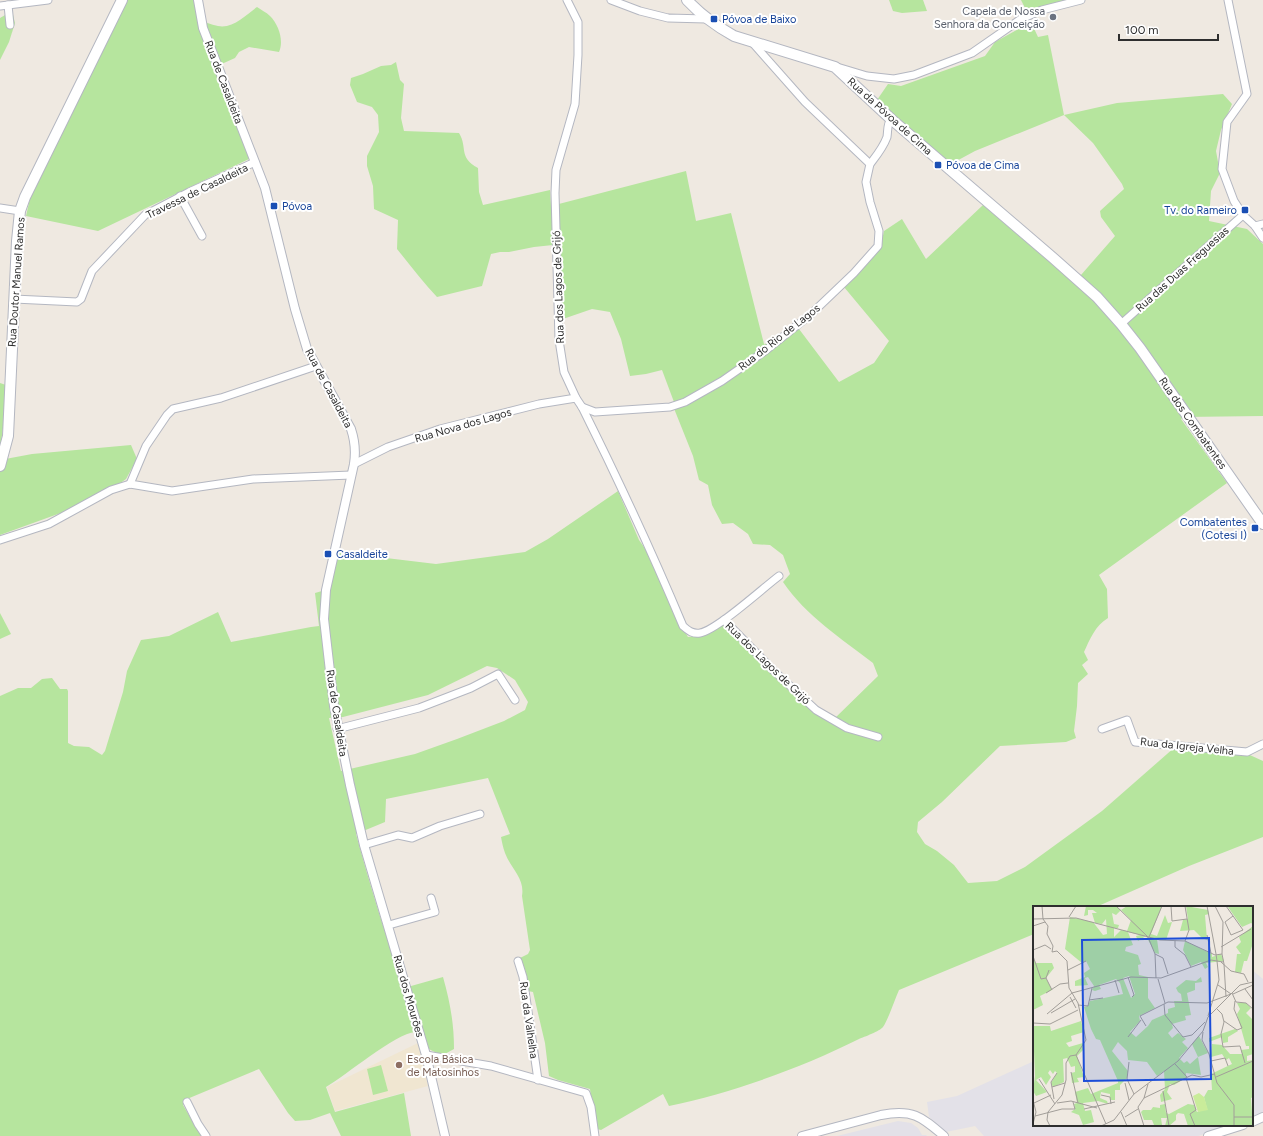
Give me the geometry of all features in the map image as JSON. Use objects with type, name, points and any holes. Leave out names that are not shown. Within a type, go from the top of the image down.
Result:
[{"type":"main road","name":"Rua Doutor Manuel Ramos","points":[[0,466],[8,436],[17,241],[20,211],[25,197],[122,0]]},
{"type":"main road","name":"Rua da Póvoa de Cima","points":[[687,0],[706,19],[720,29],[734,36],[835,67],[891,119],[1052,256],[1097,297],[1121,324]]},
{"type":"main road","name":"Rua dos Combatentes","points":[[1121,324],[1159,375],[1263,524]]},
{"type":"street","points":[[0,6],[48,0]]},
{"type":"street","name":"Rua de Casaldeita","points":[[198,0],[203,28],[265,188],[295,309],[307,349],[351,429],[355,445],[354,464],[326,584],[324,619],[338,729],[364,845],[389,926]]},
{"type":"street","name":"Rua dos Lagos de Grijó","points":[[567,0],[578,22],[578,55],[575,104],[556,170],[555,193],[559,340],[564,372],[615,472],[683,626],[690,632],[701,633],[724,620],[779,576]]},
{"type":"street","points":[[611,0],[640,11],[668,18],[706,19]]},
{"type":"street","points":[[835,67],[867,76],[894,79],[914,75],[972,53],[1021,19],[1042,10],[1081,0]]},
{"type":"street","points":[[1228,0],[1247,94],[1227,122],[1222,170],[1234,201],[1243,215],[1255,226],[1263,238]]},
{"type":"street","points":[[8,5],[10,25]]},
{"type":"street","points":[[751,41],[805,102],[870,164]]},
{"type":"street","name":"Rua do Rio de Lagos","points":[[582,407],[595,412],[670,407],[685,402],[728,377],[765,351],[810,315],[854,273],[878,246],[879,231],[870,202],[866,182],[870,164],[881,151],[887,136],[888,123],[891,119]]},
{"type":"street","name":"Travessa de Casaldeita","points":[[14,299],[77,302],[81,299],[92,271],[148,213],[180,196],[255,162]]},
{"type":"street","points":[[180,196],[202,236]]},
{"type":"street","points":[[0,208],[20,211]]},
{"type":"street","name":"Rua das Duas Freguesias","points":[[1121,324],[1243,215]]},
{"type":"street","points":[[1255,226],[1263,224]]},
{"type":"street","points":[[130,484],[146,446],[167,415],[173,409],[221,398],[316,366]]},
{"type":"street","name":"Rua Nova dos Lagos","points":[[354,464],[388,448],[440,429],[539,404],[576,398]]},
{"type":"street","points":[[0,540],[49,524],[111,490],[130,484],[172,491],[253,479],[351,475]]},
{"type":"street","name":"Rua dos Lagos de Grijó","points":[[724,620],[774,671],[816,710],[848,728],[878,737]]},
{"type":"street","points":[[338,729],[420,708],[471,688],[498,674],[515,700]]},
{"type":"street","name":"Rua da Igreja Velha","points":[[1102,729],[1127,720],[1135,742],[1247,752],[1263,744]]},
{"type":"street","points":[[364,845],[398,835],[412,838],[440,826],[480,814]]},
{"type":"street","points":[[389,926],[435,912],[431,898]]},
{"type":"street","name":"Rua dos Mourões","points":[[389,926],[426,1055],[445,1136]]},
{"type":"street","name":"Rua da Valhelha","points":[[518,961],[523,977],[538,1080]]},
{"type":"street","points":[[426,1055],[491,1066],[586,1093],[591,1108],[595,1136]]},
{"type":"street","points":[[187,1102],[206,1136]]},
{"type":"street","points":[[802,1136],[881,1115],[905,1113],[917,1116],[926,1121],[944,1136]]},
{"type":"street","points":[[1253,1122],[1263,1117]]},
{"type":"street","points":[[1208,1136],[1240,1126]]},
{"type":"shaded area","points":[[1253,971],[1263,979],[1263,1113],[1253,1118]]},
{"type":"shaded area","name":"Escola Básica de Matosinhos","points":[[418,1043],[428,1086],[335,1111],[327,1087]]},
{"type":"shaded area","points":[[1033,1061],[1033,1126],[1229,1126],[1198,1136],[984,1136],[975,1126],[946,1132],[929,1117],[927,1102],[957,1096]]},
{"type":"shaded area","points":[[898,1121],[911,1123],[918,1128],[922,1135],[927,1136],[837,1136]]},
{"type":"green space","points":[[127,0],[195,0],[197,19],[218,26],[234,23],[257,7],[273,20],[278,28],[281,38],[279,52],[249,47],[239,52],[235,58],[215,67],[249,159],[98,231],[26,216],[31,194]]},
{"type":"green space","points":[[889,0],[923,0],[927,11],[902,13],[893,11]]},
{"type":"green space","points":[[1021,0],[1066,0],[1066,1],[1027,12]]},
{"type":"green space","points":[[12,11],[15,23],[9,42],[0,60],[0,18]]},
{"type":"green space","points":[[1031,22],[1038,37],[1048,35],[1064,115],[975,151],[951,164],[877,100],[888,84],[901,86],[985,56],[995,42]]},
{"type":"green space","points":[[396,62],[400,80],[404,84],[401,118],[404,131],[459,133],[462,138],[468,160],[478,168],[479,192],[483,205],[550,190],[551,206],[686,171],[696,221],[731,213],[764,344],[773,343],[799,329],[839,382],[874,363],[889,341],[844,287],[882,240],[884,231],[902,219],[926,259],[983,205],[1074,283],[1115,236],[1101,217],[1100,211],[1124,189],[1093,143],[1064,115],[1117,103],[1223,94],[1232,104],[1221,130],[1216,151],[1220,173],[1211,191],[1209,221],[1247,229],[1263,244],[1263,416],[1184,417],[1181,419],[1227,483],[1099,575],[1107,589],[1108,618],[1096,629],[1084,652],[1088,660],[1082,665],[1088,674],[1078,683],[1074,731],[1076,738],[1066,742],[1000,746],[942,802],[918,822],[917,832],[925,844],[937,851],[954,865],[968,883],[997,881],[1025,867],[1102,811],[1175,747],[1241,751],[1263,761],[1263,837],[1189,866],[1098,906],[1033,906],[1033,934],[899,990],[885,1024],[881,1029],[814,1060],[742,1087],[693,1101],[669,1106],[663,1094],[601,1130],[597,1129],[593,1114],[590,1089],[549,1076],[545,1043],[533,992],[528,991],[525,970],[520,958],[528,954],[530,950],[520,879],[504,851],[501,837],[510,834],[488,778],[386,799],[385,822],[356,834],[378,911],[404,988],[443,977],[451,1013],[454,1049],[443,1055],[426,1047],[415,1032],[406,1034],[396,1039],[326,1087],[335,1112],[404,1093],[411,1136],[341,1136],[330,1113],[310,1120],[295,1121],[288,1113],[259,1069],[187,1099],[183,1105],[201,1136],[0,1136],[0,696],[18,688],[31,688],[42,679],[52,678],[60,689],[67,689],[68,691],[68,743],[74,746],[89,747],[102,755],[105,751],[123,692],[127,671],[141,640],[169,636],[218,612],[231,642],[319,626],[315,593],[329,589],[336,552],[436,564],[525,552],[548,539],[618,491],[639,540],[651,557],[677,619],[688,637],[696,636],[724,624],[780,680],[832,721],[878,676],[873,663],[813,616],[792,594],[783,582],[790,574],[783,555],[770,545],[753,544],[748,534],[733,523],[722,524],[712,505],[708,485],[699,480],[693,456],[675,411],[674,402],[662,370],[630,376],[621,339],[610,312],[592,309],[560,320],[553,245],[491,254],[482,286],[437,297],[397,249],[398,220],[374,209],[373,186],[367,166],[367,156],[379,132],[378,115],[372,107],[357,102],[350,85],[351,78],[381,66],[391,65]],"holes":[[[487,666],[497,668],[515,680],[528,702],[525,710],[504,721],[415,754],[341,771],[329,718],[343,717],[428,695]]]},
{"type":"green space","points":[[0,383],[9,386],[0,449]]},
{"type":"green space","points":[[131,445],[137,459],[126,479],[115,487],[80,506],[0,535],[0,460],[32,454]]},
{"type":"green space","points":[[0,613],[11,634],[0,639]]},
{"type":"green space","points":[[381,1065],[388,1091],[373,1095],[367,1069]]},
{"type":"place","name":"Capela de Nossa Senhora da Conceição","points":[[1053,17]]},
{"type":"place","name":"Póvoa de Baixo","points":[[714,19]]},
{"type":"place","name":"Póvoa de Cima","points":[[938,165]]},
{"type":"place","name":"Póvoa","points":[[274,206]]},
{"type":"place","name":"Tv. do Rameiro","points":[[1245,210]]},
{"type":"place","name":"Combatentes (Cotesi I)","points":[[1255,528]]},
{"type":"place","name":"Casaldeite","points":[[328,554]]},
{"type":"place","name":"Escola Básica de Matosinhos","points":[[399,1065]]}]
